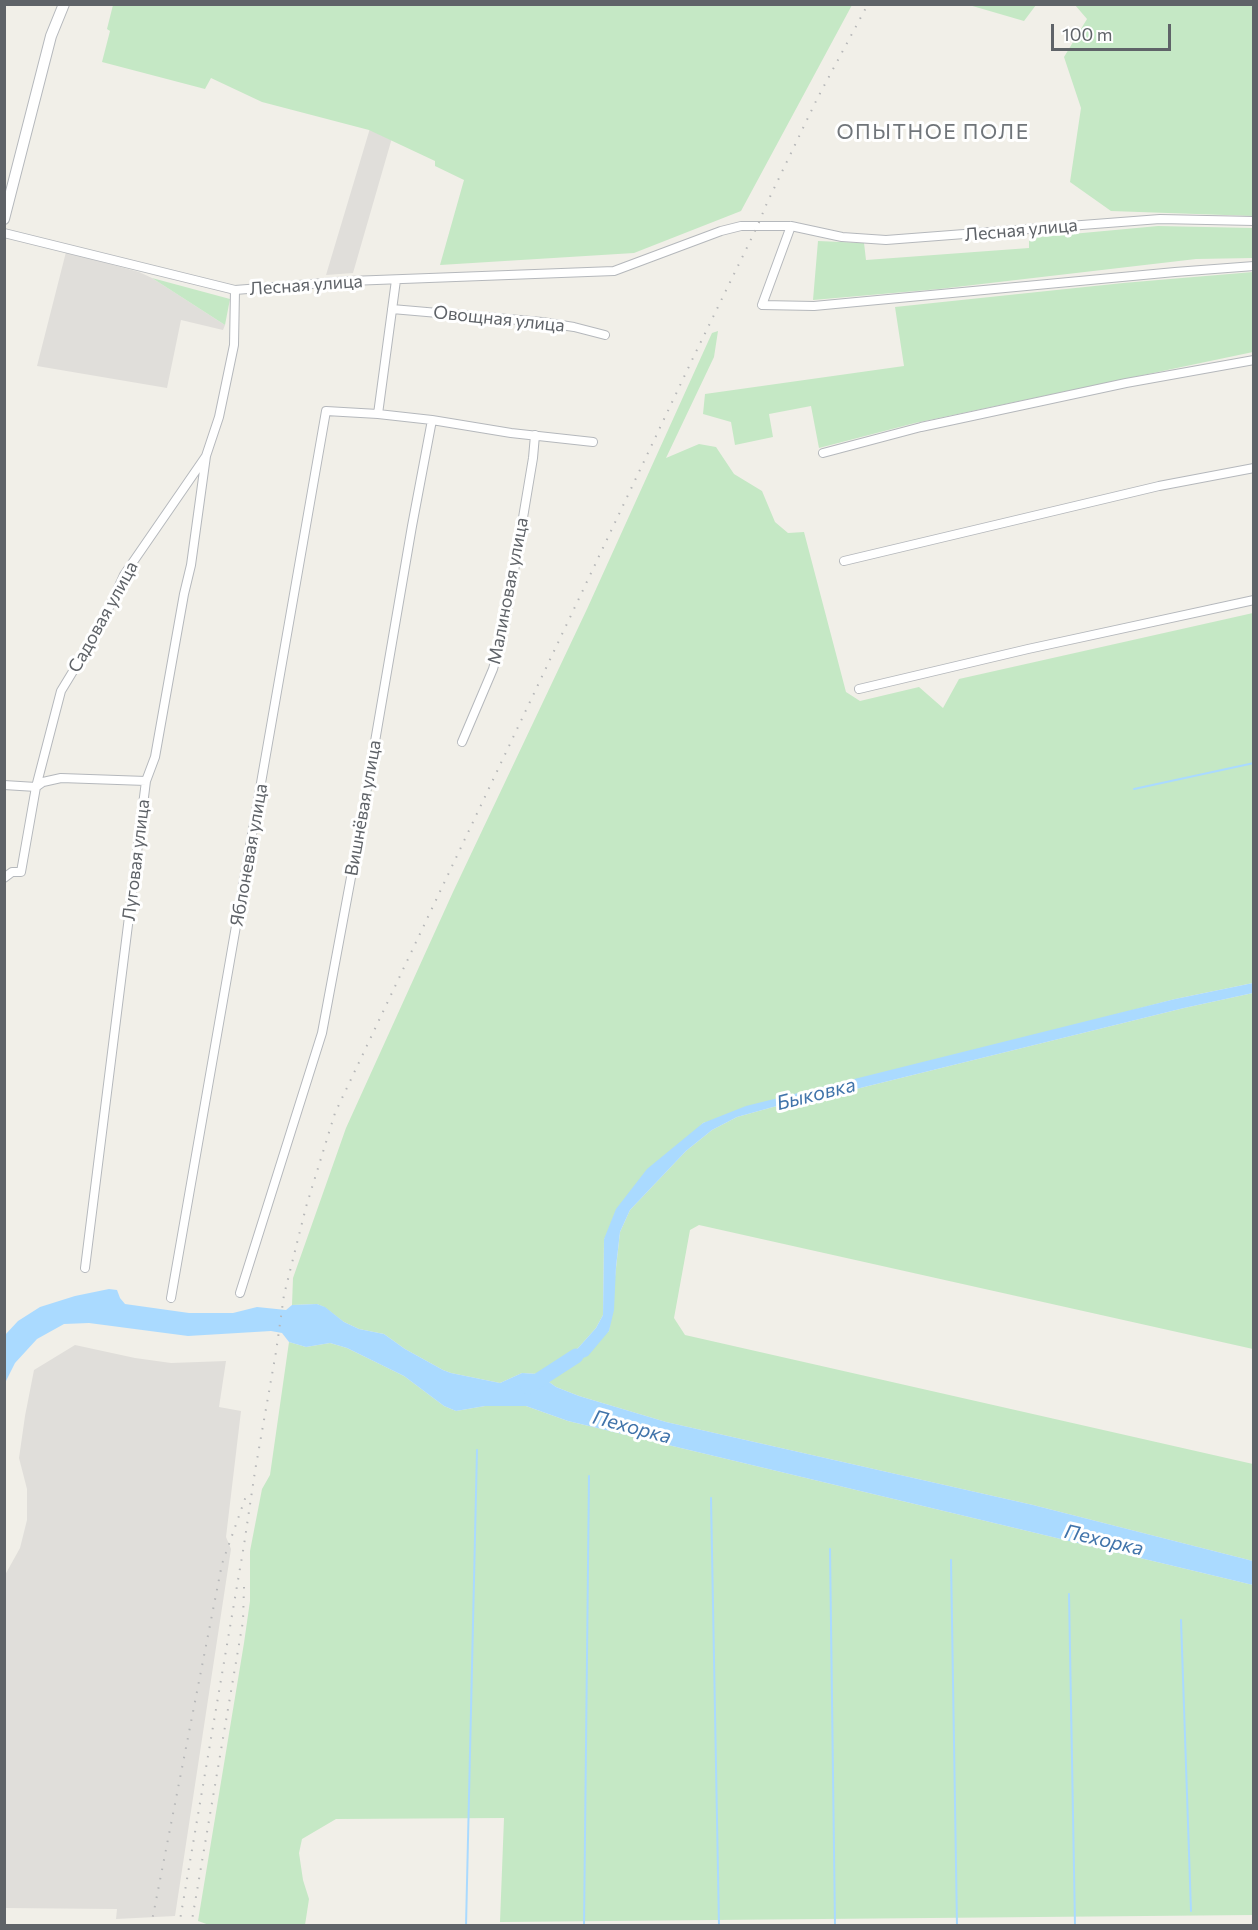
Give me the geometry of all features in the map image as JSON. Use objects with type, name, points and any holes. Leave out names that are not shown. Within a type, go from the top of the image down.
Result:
[{"type":"street","points":[[4,219],[49,41],[64,4]]},
{"type":"street","name":"Лесная улица","points":[[4,233],[235,290],[396,280],[614,271],[721,231],[741,226],[791,226],[842,237],[886,240],[1160,219],[1254,221]]},
{"type":"street","points":[[791,226],[762,305],[814,306],[1254,266]]},
{"type":"street","points":[[396,280],[378,414],[593,442]]},
{"type":"street","name":"Садовая улица","points":[[4,878],[12,872],[21,872],[36,787],[47,739],[62,691],[100,627],[124,575],[206,456],[219,417],[234,345],[235,290]]},
{"type":"street","name":"Овощная улица","points":[[392,309],[542,322],[605,335]]},
{"type":"street","points":[[823,453],[932,425],[1126,383],[1254,360]]},
{"type":"street","name":"Яблоневая улица","points":[[171,1298],[326,411],[378,414]]},
{"type":"street","name":"Вишнёвая улица","points":[[240,1293],[322,1033],[432,420]]},
{"type":"street","name":"Малиновая улица","points":[[462,742],[493,669],[505,625],[535,435]]},
{"type":"street","name":"Луговая улица","points":[[85,1268],[146,781],[155,757],[191,565],[206,456]]},
{"type":"street","points":[[844,561],[1159,486],[1254,468]]},
{"type":"street","points":[[859,689],[1028,649],[1254,600]]},
{"type":"street","points":[[4,785],[36,787],[43,782],[61,778],[146,781]]},
{"type":"shaded area","points":[[371,125],[394,131],[353,273],[326,275]]},
{"type":"shaded area","points":[[66,252],[139,272],[152,278],[225,325],[223,330],[181,320],[167,388],[37,366]]},
{"type":"shaded area","points":[[75,1345],[171,1363],[226,1361],[219,1407],[241,1411],[226,1537],[231,1549],[175,1916],[116,1919],[117,1909],[5,1908],[5,1575],[20,1548],[27,1520],[27,1489],[19,1458],[34,1370]]},
{"type":"green space","points":[[113,4],[852,5],[741,211],[634,253],[440,265],[464,180],[435,166],[435,161],[369,130],[262,102],[211,78],[205,89],[102,62],[110,31],[107,29]]},
{"type":"green space","points":[[969,5],[1036,5],[1024,21]]},
{"type":"green space","points":[[1075,5],[1253,5],[1253,216],[1111,211],[1070,182],[1081,108],[1064,57],[1087,19]]},
{"type":"green space","points":[[1158,226],[1253,228],[1253,258],[1196,259],[939,289],[813,300],[818,241],[864,243],[866,260],[1029,248],[1029,238]]},
{"type":"green space","points":[[1253,272],[1253,352],[915,423],[819,448],[811,406],[769,414],[773,437],[735,445],[731,422],[703,414],[705,394],[904,366],[895,307]]},
{"type":"green space","points":[[152,278],[230,299],[225,325]]},
{"type":"green space","points":[[718,331],[714,357],[666,458],[699,444],[716,447],[734,474],[762,491],[775,522],[788,533],[804,532],[846,692],[860,701],[919,687],[943,708],[959,679],[1253,613],[1253,983],[1175,999],[703,1123],[604,1239],[603,1315],[596,1328],[562,1366],[609,1331],[620,1232],[630,1210],[686,1151],[712,1130],[737,1117],[773,1107],[836,1094],[1253,993],[1253,1349],[699,1225],[690,1230],[674,1318],[685,1335],[1253,1464],[1253,1561],[1033,1505],[666,1422],[579,1396],[556,1387],[538,1374],[522,1373],[500,1383],[451,1373],[405,1349],[384,1334],[359,1329],[317,1304],[292,1305],[293,1278],[346,1128],[453,892],[587,609],[712,333]]},
{"type":"green space","points":[[289,1342],[306,1347],[330,1343],[347,1348],[404,1376],[444,1406],[456,1411],[485,1406],[526,1406],[568,1421],[1253,1585],[1253,1915],[500,1922],[504,1818],[336,1819],[302,1839],[299,1853],[303,1880],[309,1899],[305,1925],[212,1926],[198,1921],[250,1601],[250,1551],[262,1489],[270,1475]]},
{"type":"water","points":[[1253,983],[1253,993],[836,1094],[773,1107],[737,1117],[712,1130],[686,1151],[630,1210],[620,1232],[614,1310],[609,1331],[588,1356],[561,1367],[596,1328],[603,1315],[604,1239],[616,1209],[647,1169],[703,1123],[746,1106],[1175,999]]},
{"type":"water","name":"Пехорка","points":[[109,1289],[117,1290],[125,1304],[189,1313],[233,1313],[257,1307],[286,1310],[292,1305],[317,1304],[359,1329],[384,1334],[405,1349],[451,1373],[500,1383],[522,1373],[538,1374],[556,1387],[579,1396],[666,1422],[1033,1505],[1253,1561],[1253,1585],[568,1421],[526,1406],[485,1406],[456,1411],[444,1406],[404,1376],[347,1348],[330,1343],[306,1347],[289,1342],[282,1333],[271,1331],[188,1336],[89,1323],[64,1324],[37,1339],[15,1363],[5,1383],[5,1335],[18,1321],[40,1307],[75,1296]]},
{"type":"waterway","points":[[1134,789],[1254,763]]},
{"type":"waterway","name":"Быковка","points":[[528,1387],[576,1356]]},
{"type":"waterway","points":[[466,1926],[477,1450]]},
{"type":"waterway","points":[[584,1926],[589,1476]]},
{"type":"waterway","points":[[711,1498],[719,1926]]},
{"type":"waterway","points":[[830,1549],[835,1925]]},
{"type":"waterway","points":[[951,1560],[957,1926]]},
{"type":"waterway","points":[[1069,1594],[1075,1925]]},
{"type":"waterway","points":[[1181,1620],[1191,1911]]},
{"type":"railway","points":[[179,1926],[284,1295],[306,1207],[335,1113],[767,203],[817,99],[868,4]]},
{"type":"railway","points":[[151,1926],[222,1564],[246,1496]]},
{"type":"railway","points":[[191,1926],[243,1621],[244,1587]]},
{"type":"district","name":"ОПЫТНОЕ ПОЛЕ","points":[[933,132]]}]
